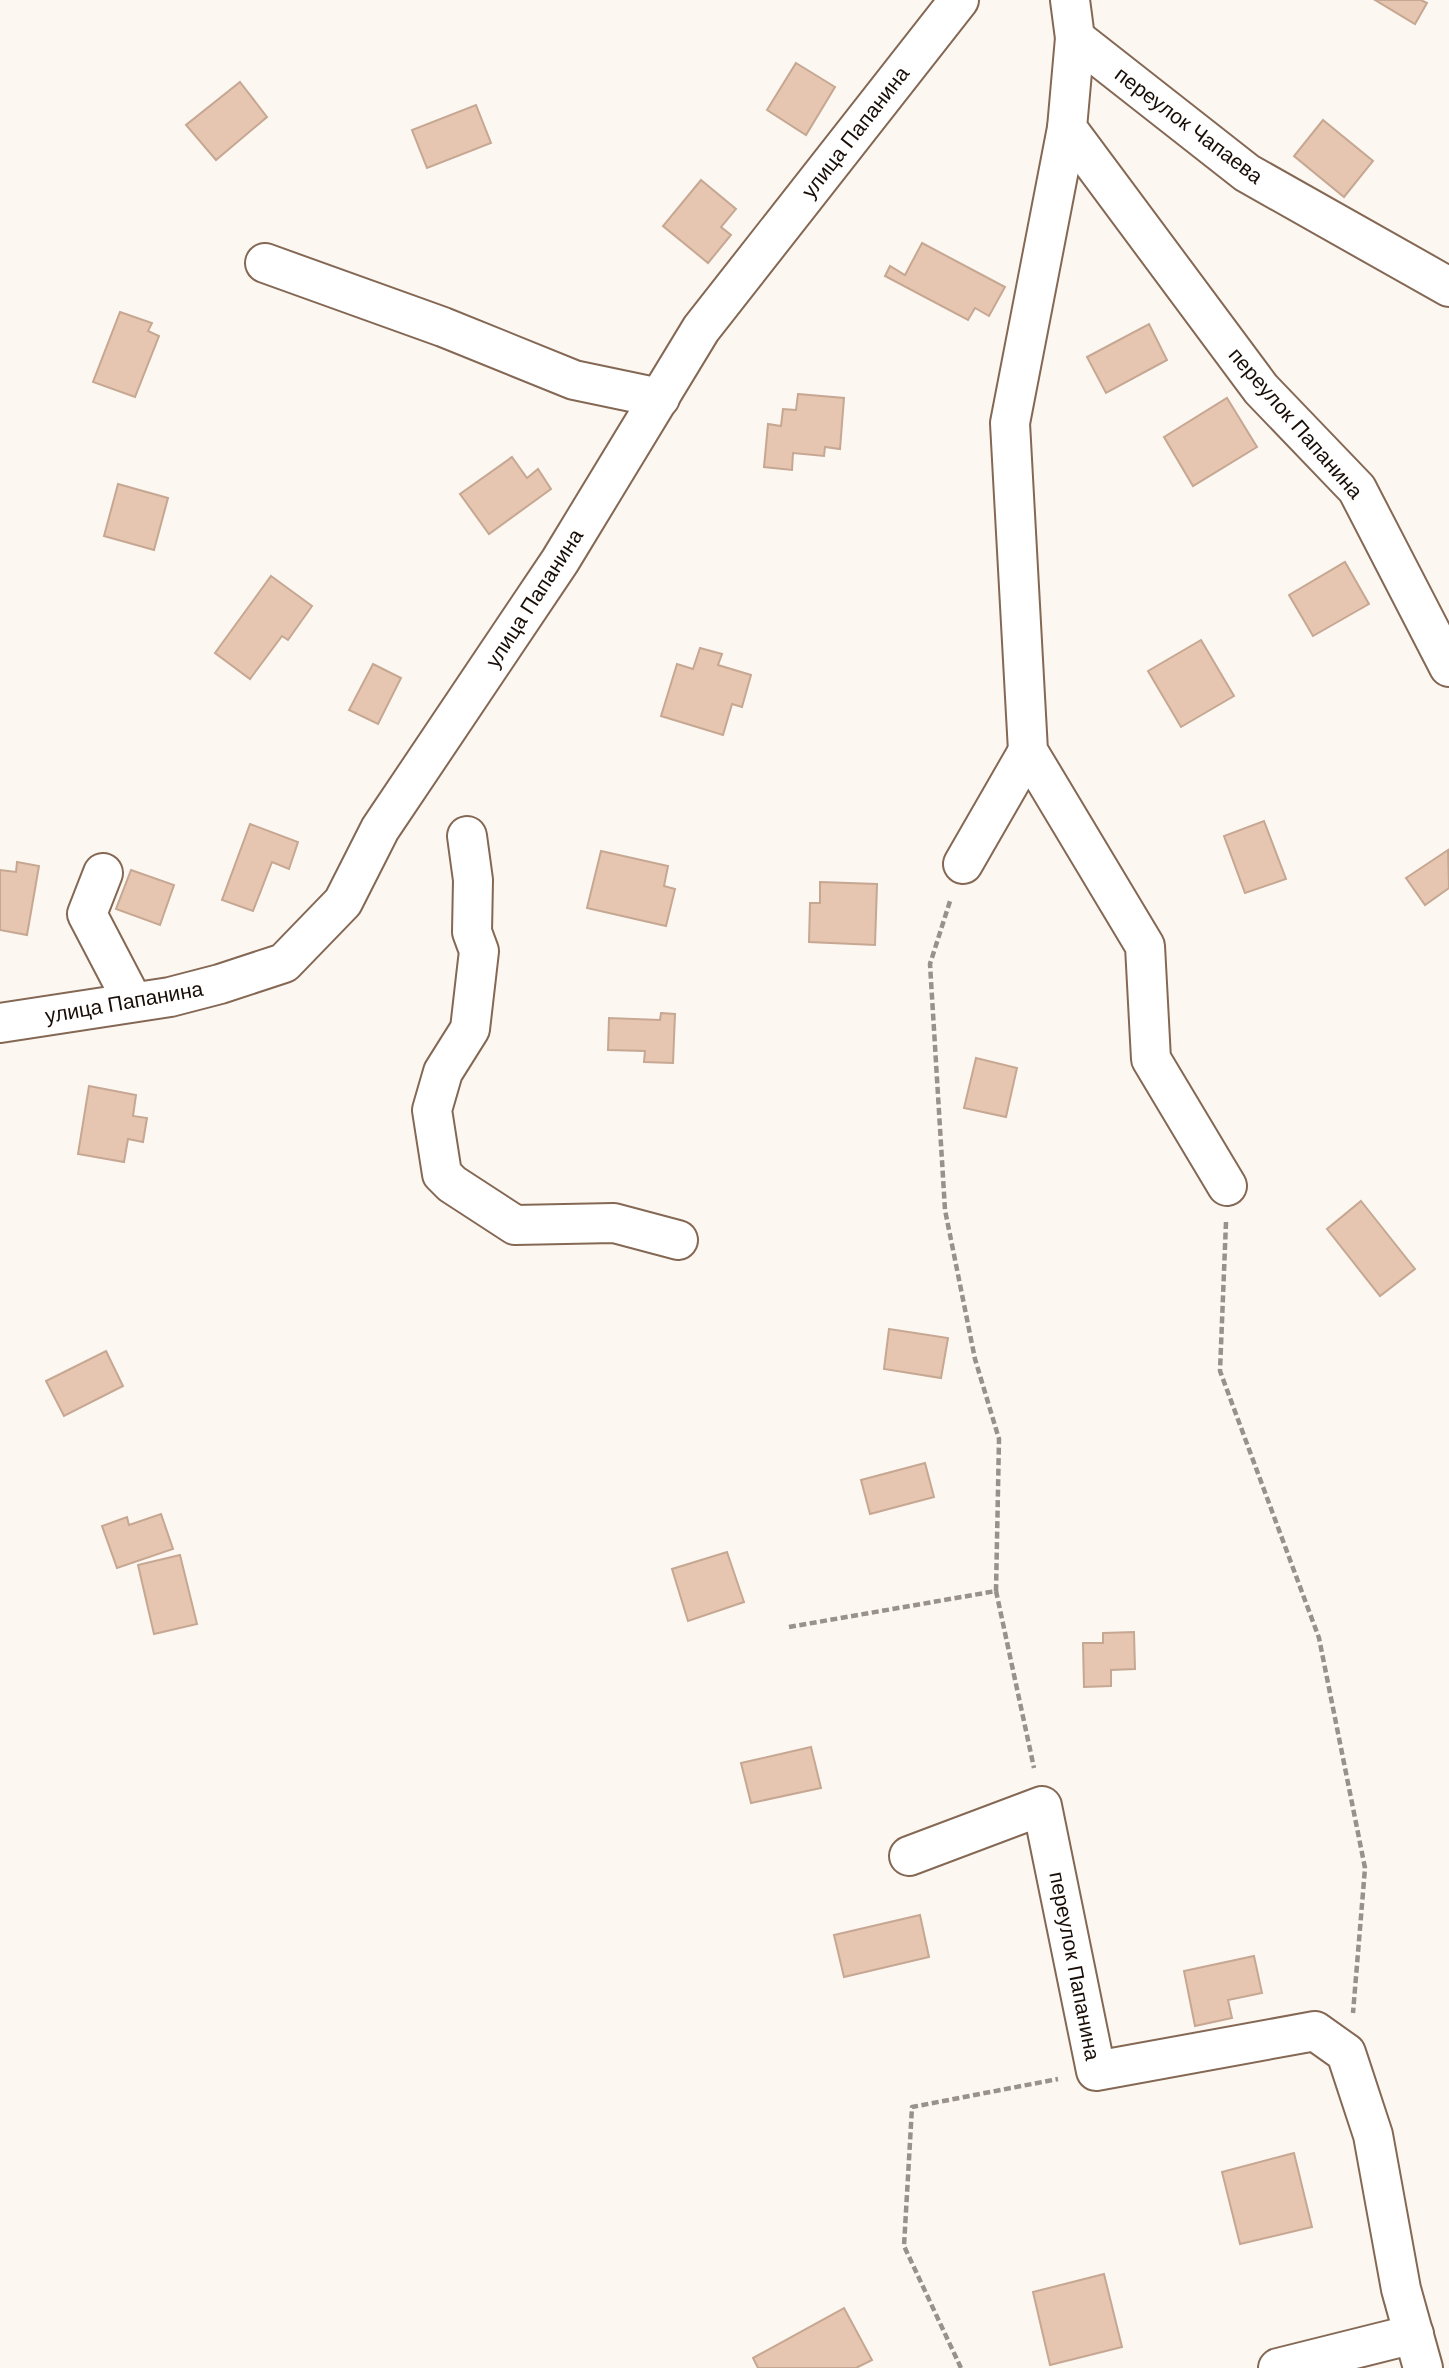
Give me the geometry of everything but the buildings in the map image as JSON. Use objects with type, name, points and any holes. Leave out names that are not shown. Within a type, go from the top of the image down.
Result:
[{"type":"street","name":"улица Папанина","points":[[0,1023],[170,997],[284,963],[343,902],[380,829],[560,561],[701,329],[959,0]]},
{"type":"street","points":[[1070,0],[1075,38],[1067,128],[1010,423],[1028,751],[1145,946],[1151,1059],[1227,1186]]},
{"type":"street","name":"переулок Чапаева","points":[[1075,38],[1247,173],[1449,287]]},
{"type":"street","name":"переулок Папанина","points":[[1067,128],[1261,389],[1357,489],[1449,667]]},
{"type":"street","points":[[265,262],[443,327],[574,380],[660,398]]},
{"type":"street","points":[[962,864],[1028,751]]},
{"type":"street","points":[[467,836],[473,880],[472,932],[479,951],[470,1029],[443,1072],[432,1110],[442,1174],[452,1184],[515,1226],[614,1223],[678,1240]]},
{"type":"street","points":[[103,873],[87,914],[133,1002]]},
{"type":"street","points":[[909,1856],[1042,1807]]},
{"type":"street","name":"переулок Папанина","points":[[1042,1807],[1096,2071],[1315,2031],[1346,2053],[1349,2062]]},
{"type":"street","points":[[1278,2368],[1418,2351],[1401,2289],[1373,2135],[1349,2062]]},
{"type":"path","points":[[962,864],[930,964],[945,1210],[975,1359],[999,1439],[996,1591],[1042,1807]]},
{"type":"path","points":[[1227,1186],[1220,1371],[1319,1637],[1365,1868],[1349,2062]]},
{"type":"path","points":[[789,1627],[996,1591]]},
{"type":"path","points":[[961,2368],[904,2246],[912,2107],[1096,2071]]}]
